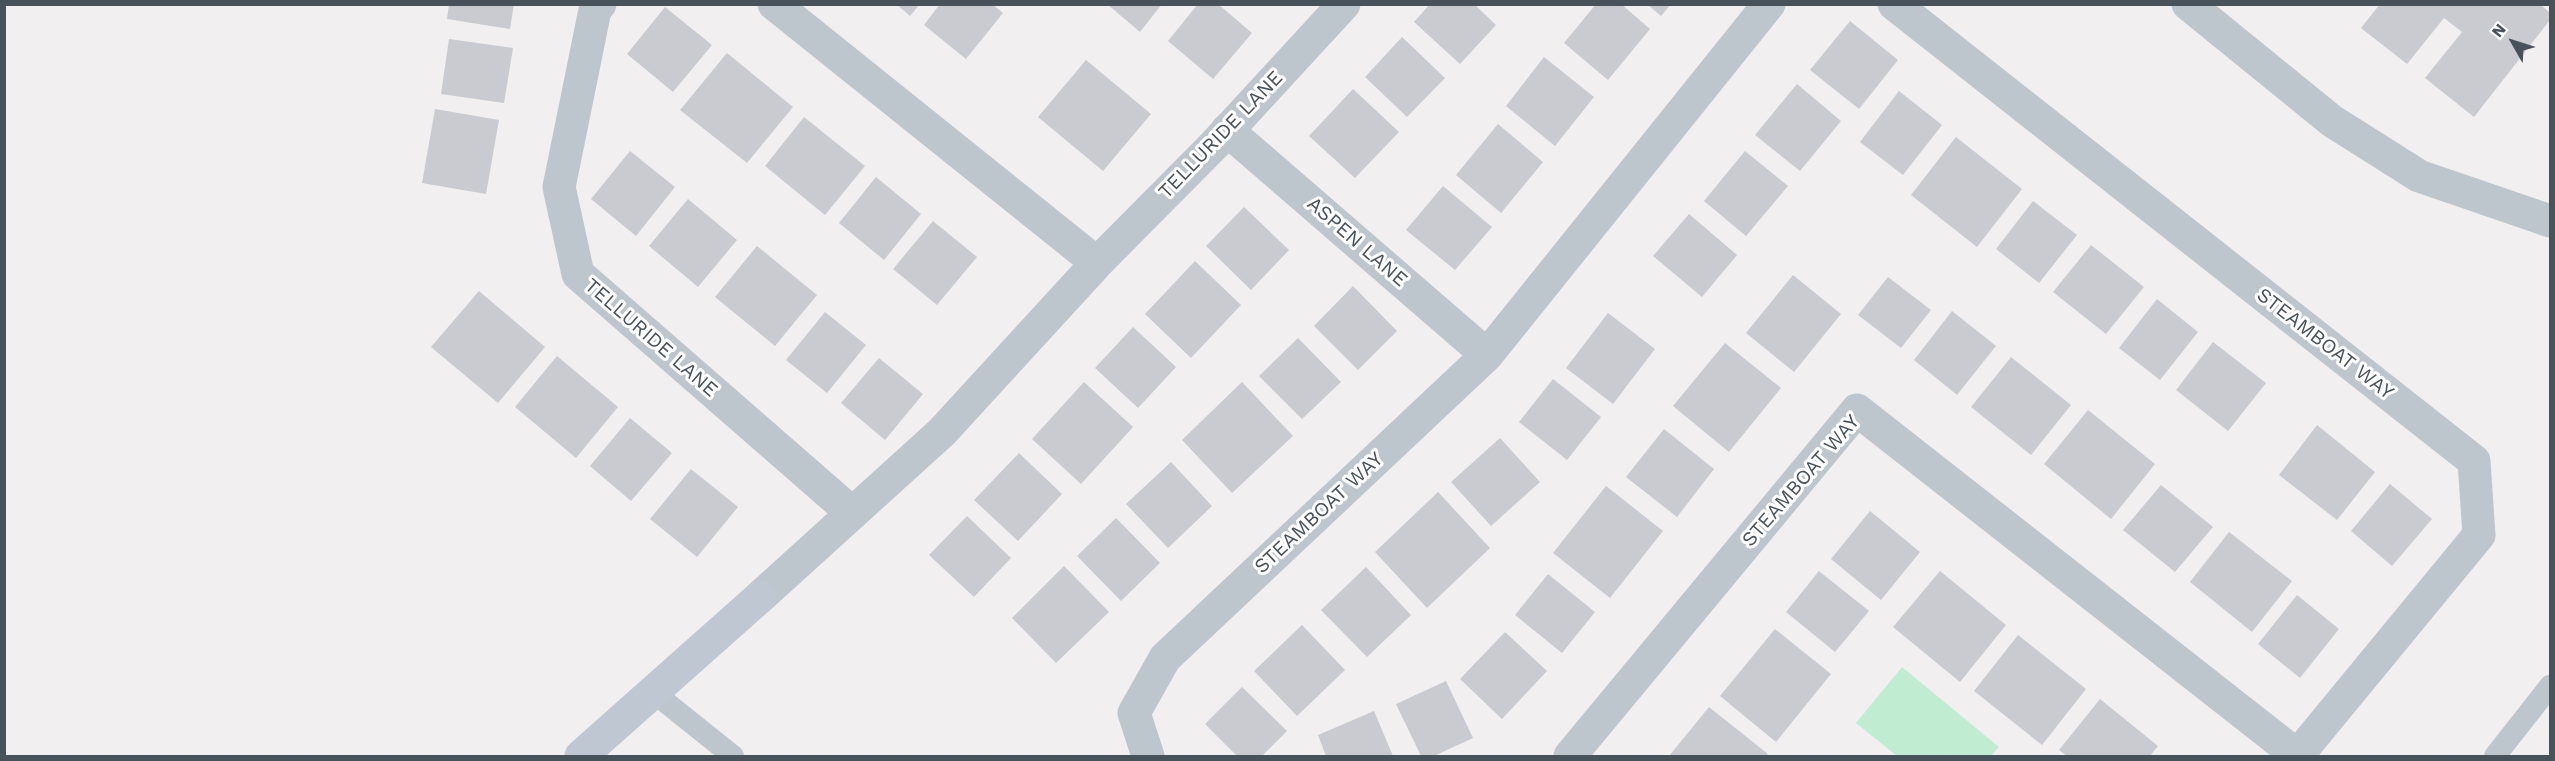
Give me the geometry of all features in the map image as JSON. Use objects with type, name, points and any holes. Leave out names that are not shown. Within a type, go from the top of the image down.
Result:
[{"type":"street","name":"TELLURIDE LANE","points":[[600,4],[595,10],[559,187],[578,274],[851,512]]},
{"type":"street","points":[[774,4],[1096,263]]},
{"type":"street","name":"STEAMBOAT WAY","points":[[1148,756],[1134,713],[1165,658],[1487,355],[1769,4]]},
{"type":"street","name":"STEAMBOAT WAY","points":[[1570,756],[1857,410],[2297,756],[2479,534],[2474,461],[1894,4]]},
{"type":"street","points":[[2188,4],[2332,121],[2419,176],[2550,220]]},
{"type":"street","name":"TELLURIDE LANE","points":[[581,756],[942,432],[1096,263],[1227,130],[1343,5]]},
{"type":"street","name":"ASPEN LANE","points":[[1227,130],[1487,355]]},
{"type":"lane","points":[[2495,756],[2550,686]]},
{"type":"lane","points":[[653,692],[733,756]]},
{"type":"green space","points":[[1902,667],[1999,747],[1991,756],[1897,756],[1856,723]]},
{"type":"building","points":[[449,4],[514,4],[510,29],[447,19]]},
{"type":"building","points":[[896,4],[920,4],[910,16]]},
{"type":"building","points":[[940,4],[992,4],[1003,13],[966,59],[924,25]]},
{"type":"building","points":[[1107,4],[1162,4],[1140,32]]},
{"type":"building","points":[[1198,4],[1218,4],[1252,33],[1213,79],[1168,41]]},
{"type":"building","points":[[1430,4],[1474,4],[1496,25],[1460,64],[1414,22]]},
{"type":"building","points":[[1596,4],[1621,4],[1650,29],[1608,80],[1564,43]]},
{"type":"building","points":[[1647,4],[1671,4],[1661,16]]},
{"type":"building","points":[[2380,4],[2540,4],[2550,13],[2550,20],[2474,117],[2425,78],[2462,32],[2444,18],[2407,64],[2361,28]]},
{"type":"building","points":[[665,7],[712,45],[673,92],[627,54]]},
{"type":"building","points":[[1850,21],[1898,60],[1859,109],[1810,70]]},
{"type":"building","points":[[1402,37],[1445,78],[1407,117],[1365,77]]},
{"type":"building","points":[[449,39],[513,48],[504,103],[441,94]]},
{"type":"building","points":[[727,53],[793,107],[747,163],[680,110]]},
{"type":"building","points":[[1544,57],[1594,97],[1555,146],[1506,106]]},
{"type":"building","points":[[1086,60],[1151,114],[1103,171],[1038,117]]},
{"type":"building","points":[[1797,84],[1841,121],[1800,171],[1755,135]]},
{"type":"building","points":[[1353,89],[1399,132],[1355,178],[1309,136]]},
{"type":"building","points":[[1899,91],[1942,125],[1903,175],[1860,142]]},
{"type":"building","points":[[435,109],[499,120],[486,194],[422,183]]},
{"type":"building","points":[[804,117],[865,166],[825,215],[765,166]]},
{"type":"building","points":[[1498,124],[1543,162],[1501,213],[1456,175]]},
{"type":"building","points":[[1956,137],[2022,189],[1977,247],[1911,195]]},
{"type":"building","points":[[630,151],[675,187],[636,236],[591,199]]},
{"type":"building","points":[[1745,151],[1788,186],[1746,236],[1704,201]]},
{"type":"building","points":[[876,177],[921,214],[884,260],[839,223]]},
{"type":"building","points":[[1443,186],[1492,227],[1455,270],[1406,230]]},
{"type":"building","points":[[688,199],[737,240],[698,287],[649,246]]},
{"type":"building","points":[[2033,201],[2077,235],[2039,283],[1996,249]]},
{"type":"building","points":[[1244,207],[1289,250],[1251,290],[1206,246]]},
{"type":"building","points":[[1689,214],[1737,255],[1702,297],[1653,256]]},
{"type":"building","points":[[933,221],[977,257],[937,305],[893,269]]},
{"type":"building","points":[[2091,245],[2144,287],[2106,334],[2053,292]]},
{"type":"building","points":[[757,246],[817,295],[775,346],[715,297]]},
{"type":"building","points":[[1195,261],[1241,305],[1191,358],[1145,314]]},
{"type":"building","points":[[1793,275],[1841,314],[1794,372],[1746,333]]},
{"type":"building","points":[[1888,277],[1931,310],[1901,348],[1858,315]]},
{"type":"building","points":[[1353,286],[1397,331],[1358,370],[1314,326]]},
{"type":"building","points":[[479,291],[545,347],[498,403],[431,347]]},
{"type":"building","points":[[2157,299],[2198,332],[2160,380],[2119,348]]},
{"type":"building","points":[[1952,311],[1996,346],[1957,395],[1914,360]]},
{"type":"building","points":[[825,312],[866,345],[827,393],[786,360]]},
{"type":"building","points":[[1608,313],[1655,349],[1613,404],[1566,368]]},
{"type":"building","points":[[1133,327],[1176,367],[1138,408],[1095,368]]},
{"type":"building","points":[[1298,338],[1341,382],[1302,419],[1259,376]]},
{"type":"building","points":[[2213,342],[2266,383],[2228,431],[2176,390]]},
{"type":"building","points":[[1725,343],[1781,388],[1729,452],[1673,406]]},
{"type":"building","points":[[557,356],[618,407],[576,458],[515,407]]},
{"type":"building","points":[[2011,357],[2071,405],[2031,455],[1971,407]]},
{"type":"building","points":[[879,358],[923,394],[885,440],[841,403]]},
{"type":"building","points":[[1553,379],[1601,417],[1567,460],[1519,422]]},
{"type":"building","points":[[1084,382],[1133,427],[1081,484],[1032,439]]},
{"type":"building","points":[[1242,382],[1293,436],[1232,493],[1182,440]]},
{"type":"building","points":[[2088,410],[2155,464],[2111,519],[2044,464]]},
{"type":"building","points":[[630,418],[672,453],[631,501],[590,466]]},
{"type":"building","points":[[2317,425],[2375,472],[2337,520],[2279,475]]},
{"type":"building","points":[[1664,429],[1714,469],[1677,517],[1626,477]]},
{"type":"building","points":[[1500,438],[1540,482],[1491,526],[1451,482]]},
{"type":"building","points":[[1019,453],[1062,494],[1018,541],[974,500]]},
{"type":"building","points":[[1171,462],[1212,506],[1168,548],[1126,504]]},
{"type":"building","points":[[691,469],[738,507],[697,557],[650,519]]},
{"type":"building","points":[[2390,484],[2432,519],[2392,566],[2351,531]]},
{"type":"building","points":[[2161,485],[2213,527],[2175,572],[2123,530]]},
{"type":"building","points":[[1606,486],[1663,531],[1610,598],[1553,553]]},
{"type":"building","points":[[1438,492],[1490,548],[1427,608],[1375,552]]},
{"type":"building","points":[[1870,511],[1920,552],[1881,600],[1831,559]]},
{"type":"building","points":[[967,516],[1011,558],[974,597],[929,555]]},
{"type":"building","points":[[1116,518],[1160,563],[1121,601],[1077,556]]},
{"type":"building","points":[[2229,532],[2292,581],[2252,632],[2190,582]]},
{"type":"building","points":[[1064,566],[1109,612],[1056,663],[1012,618]]},
{"type":"building","points":[[1366,567],[1411,615],[1367,657],[1321,610]]},
{"type":"building","points":[[1819,571],[1869,611],[1835,652],[1786,612]]},
{"type":"building","points":[[1940,571],[2006,625],[1960,682],[1893,627]]},
{"type":"building","points":[[1548,574],[1595,612],[1562,653],[1515,615]]},
{"type":"building","points":[[2297,595],[2339,629],[2300,678],[2258,644]]},
{"type":"building","points":[[1302,625],[1345,670],[1297,716],[1254,671]]},
{"type":"building","points":[[1775,629],[1831,674],[1776,742],[1720,696]]},
{"type":"building","points":[[1505,632],[1547,671],[1502,719],[1460,679]]},
{"type":"building","points":[[2018,635],[2086,689],[2042,745],[1974,691]]},
{"type":"building","points":[[1446,681],[1473,738],[1434,756],[1421,756],[1396,704]]},
{"type":"building","points":[[1242,687],[1287,731],[1262,756],[1237,756],[1205,724]]},
{"type":"building","points":[[2100,699],[2158,746],[2150,756],[2067,756],[2059,750]]},
{"type":"building","points":[[1709,707],[1768,754],[1766,756],[1669,756]]},
{"type":"building","points":[[1374,711],[1393,756],[1326,756],[1318,735]]}]
